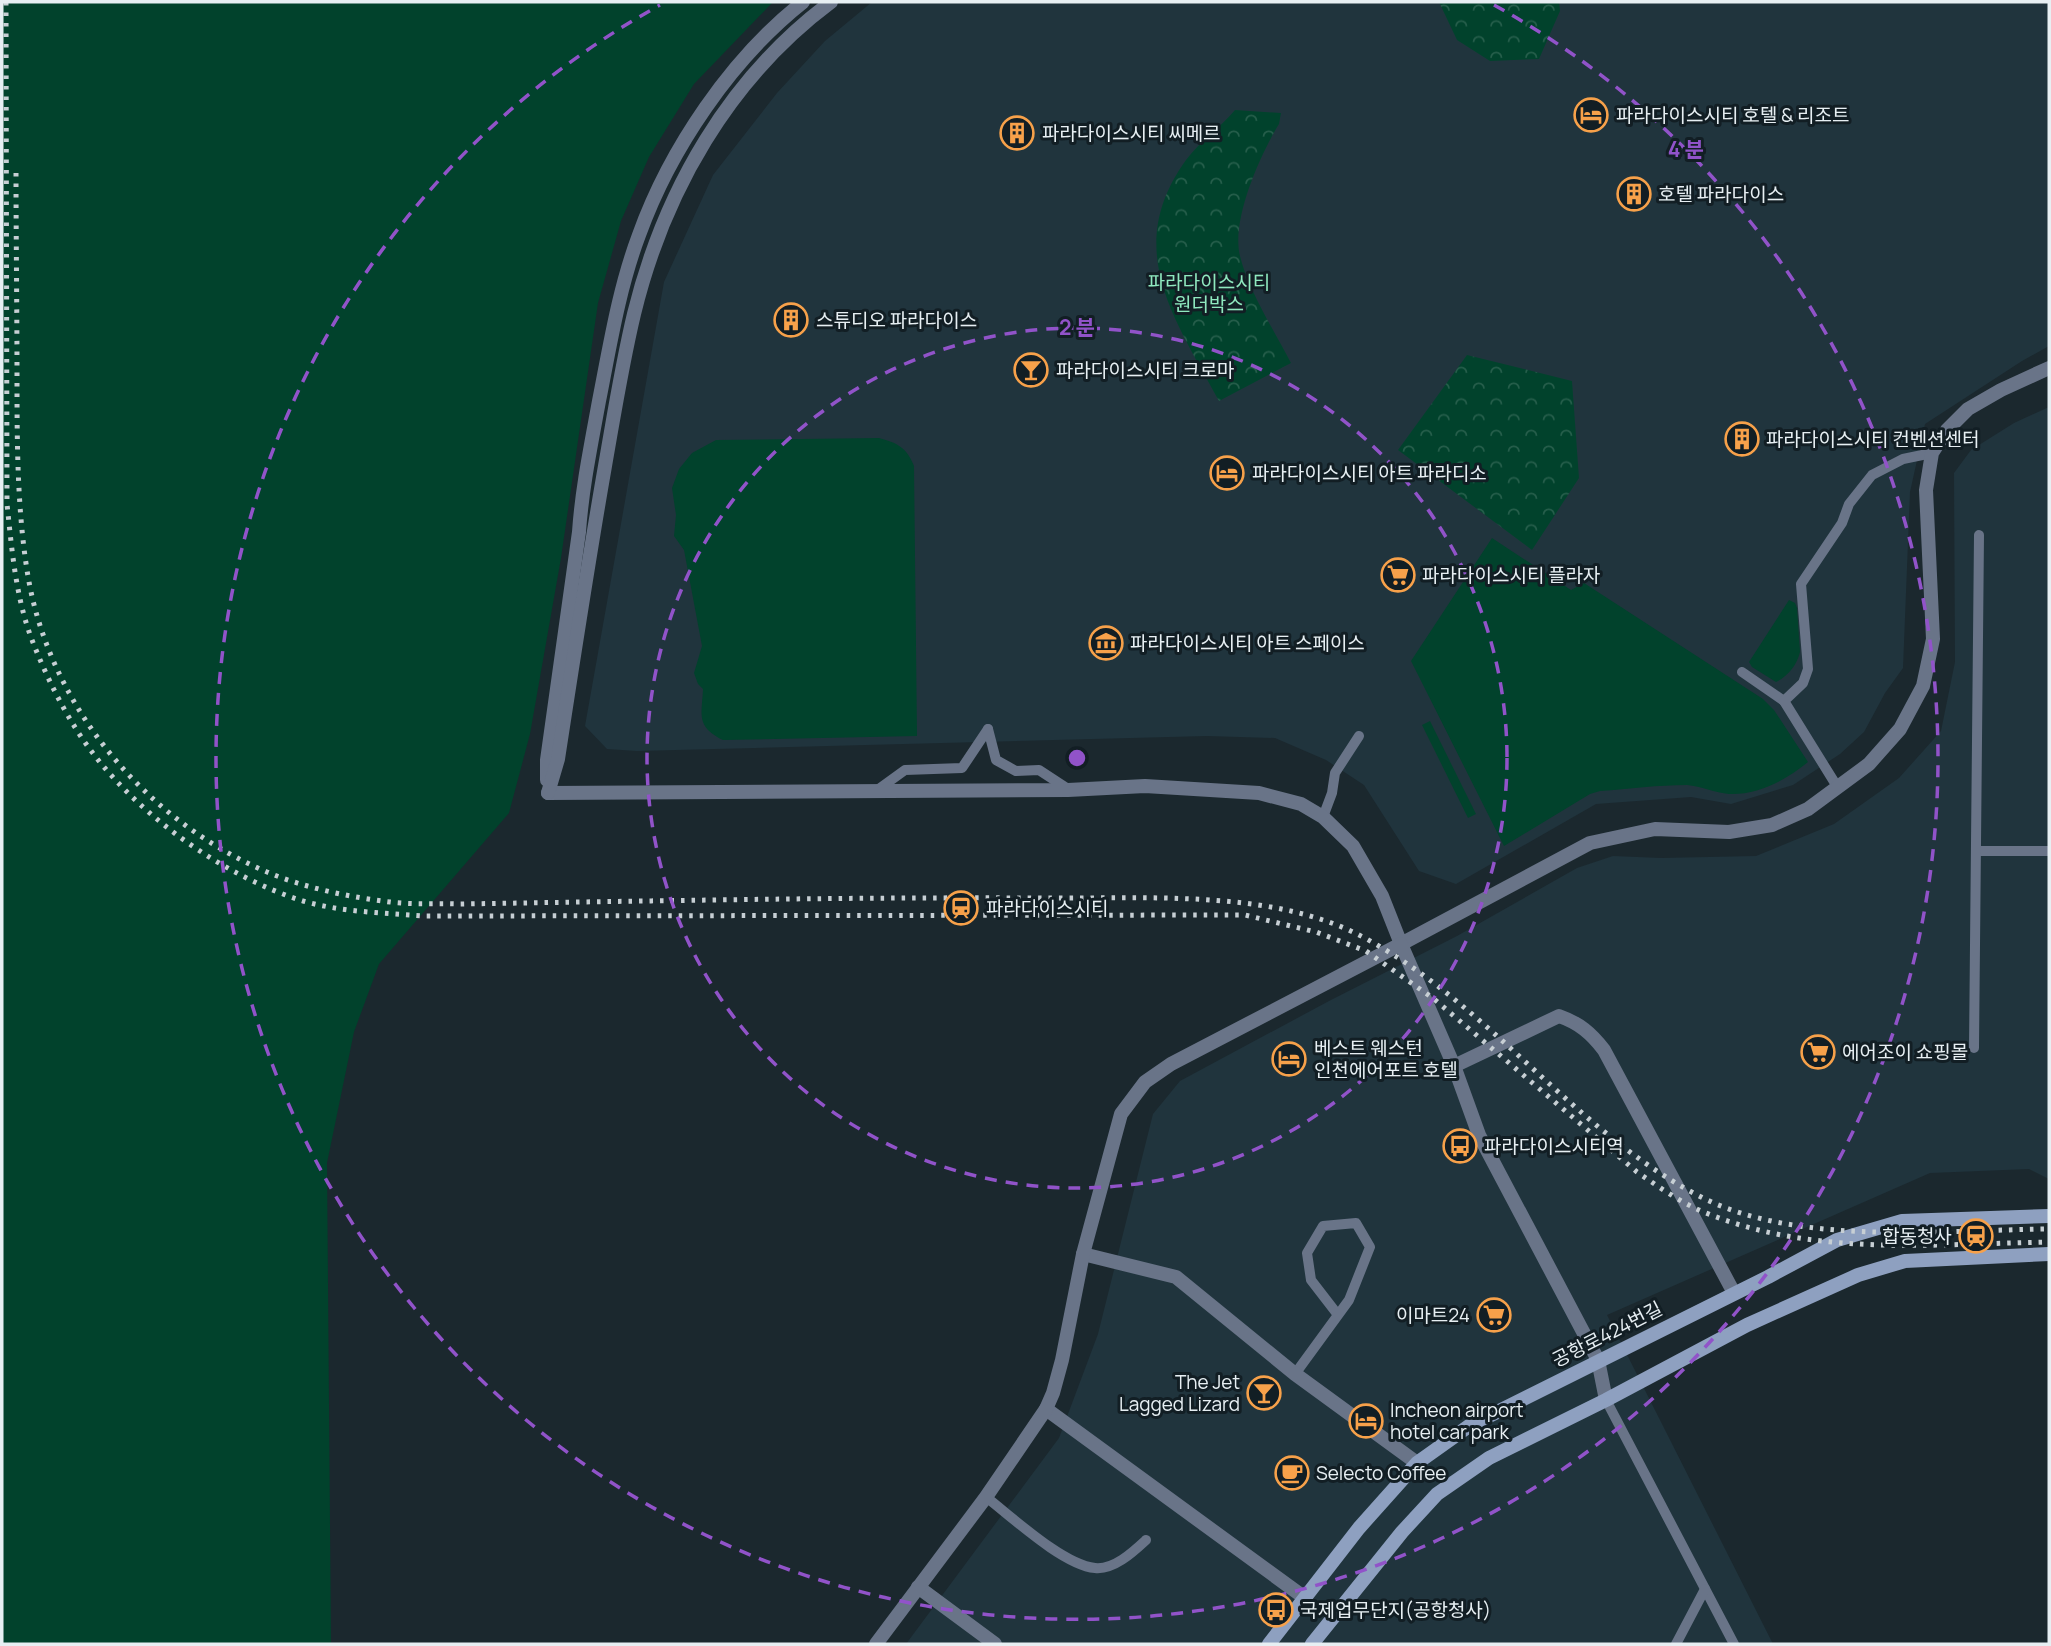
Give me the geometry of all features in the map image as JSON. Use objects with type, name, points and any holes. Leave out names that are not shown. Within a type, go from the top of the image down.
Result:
[{"type":"street","points":[[548,793],[547,760],[582,498],[618,304],[639,234],[670,166],[710,102],[760,42],[803,2]]},
{"type":"street","points":[[548,793],[558,759],[591,547],[624,362],[634,313],[663,220],[692,162],[723,112],[768,57],[807,20],[831,2]]},
{"type":"street","points":[[876,1644],[986,1497],[1046,1409],[1062,1360],[1083,1254],[1121,1114],[1146,1082],[1171,1064],[1219,1038],[1590,843],[1655,829],[1729,832],[1772,825],[1808,809],[1869,764],[1900,729],[1923,686],[1933,639],[1926,489],[1932,453],[1947,430],[1968,409],[2049,368]]},
{"type":"street","points":[[548,793],[1068,790],[1144,786],[1259,793],[1301,804],[1323,817],[1353,846],[1382,896],[1454,1066],[1479,1135],[1598,1360],[1606,1401]]},
{"type":"street","points":[[1454,1066],[1559,1016],[1590,1032],[1604,1050],[1734,1293]]},
{"type":"street","name":"공항로424번길","points":[[1269,1644],[1359,1528],[1417,1463],[1469,1426],[1837,1240],[1902,1221],[2044,1216]]},
{"type":"street","points":[[1083,1254],[1176,1277],[1295,1374],[1417,1463]]},
{"type":"street","points":[[1312,1644],[1402,1532],[1437,1494],[1489,1458],[1606,1401],[1747,1325],[1858,1275],[1905,1261],[2045,1254]]},
{"type":"street","points":[[1046,1409],[1305,1598]]},
{"type":"street","points":[[918,1587],[995,1644]]},
{"type":"lane","points":[[1784,701],[1803,683],[1808,669],[1801,584],[1842,523],[1849,504],[1872,475],[1903,459],[1932,453]]},
{"type":"lane","points":[[1974,1048],[1979,535]]},
{"type":"lane","points":[[1742,672],[1784,701],[1838,788]]},
{"type":"lane","points":[[876,791],[905,769],[962,768],[988,729],[996,760],[1016,771],[1039,771],[1068,790]]},
{"type":"lane","points":[[1323,817],[1332,793],[1335,773],[1359,736]]},
{"type":"lane","points":[[1977,851],[2049,851]]},
{"type":"lane","points":[[1295,1374],[1349,1300],[1370,1248],[1356,1223],[1323,1226],[1307,1253],[1311,1279],[1338,1315]]},
{"type":"lane","points":[[1606,1401],[1734,1644]]},
{"type":"lane","points":[[986,1497],[1069,1560],[1097,1569],[1126,1559],[1146,1540]]},
{"type":"lane","points":[[1676,1644],[1705,1589]]},
{"type":"shaded area","points":[[872,2],[2049,2],[2049,346],[1925,424],[1910,492],[1903,668],[1885,693],[1864,732],[1840,754],[1793,785],[1731,804],[1691,797],[1596,804],[1456,884],[1419,871],[1364,785],[1326,760],[1275,738],[1207,736],[637,751],[607,749],[585,726],[664,282],[713,175],[777,93],[825,41]]},
{"type":"shaded area","points":[[2049,407],[2049,1179],[2029,1169],[1930,1173],[1607,1315],[1773,1644],[906,1644],[1059,1438],[1098,1334],[1153,1114],[1180,1081],[1457,936],[1577,868],[1613,856],[1756,856],[1834,824],[1899,778],[1941,731],[1955,662],[1954,473],[1971,450],[2014,423]]},
{"type":"green space","points":[[2,2],[773,2],[694,84],[649,157],[621,221],[598,303],[561,558],[530,734],[509,813],[379,964],[354,1032],[327,1163],[331,1644],[2,1644]]},
{"type":"green space","points":[[1439,2],[1559,2],[1560,11],[1539,59],[1490,61],[1457,40]]},
{"type":"green space","name":"파라다이스시티 원더박스","points":[[1235,110],[1281,113],[1279,124],[1249,188],[1238,241],[1249,283],[1291,363],[1219,401],[1186,341],[1162,283],[1157,254],[1158,224],[1167,193],[1186,160]]},
{"type":"green space","points":[[1467,355],[1572,381],[1579,478],[1532,550],[1398,450]]},
{"type":"green space","points":[[879,438],[901,447],[914,466],[917,736],[723,740],[704,724],[703,689],[694,673],[702,646],[684,550],[674,536],[676,515],[672,488],[679,469],[692,453],[716,440]]},
{"type":"green space","points":[[1492,538],[1571,590],[1584,583],[1763,699],[1774,710],[1808,762],[1772,785],[1740,794],[1687,785],[1600,791],[1590,794],[1504,846],[1411,661]]},
{"type":"green space","points":[[1789,600],[1795,603],[1797,608],[1800,652],[1791,670],[1776,682],[1752,667],[1749,662]]},
{"type":"green space","points":[[1430,721],[1476,814],[1468,818],[1422,725]]},
{"type":"railway","points":[[6,2],[7,504],[23,611],[53,688],[95,756],[115,780],[162,824],[217,861],[274,891],[317,905],[424,916],[1245,915],[1316,932],[1366,951],[1434,999],[1637,1172],[1679,1200],[1706,1213],[1747,1227],[1832,1242],[1875,1245],[2049,1242]]},
{"type":"railway","points":[[16,173],[19,497],[27,570],[38,619],[56,666],[79,710],[108,751],[142,789],[180,822],[222,850],[267,872],[312,887],[407,903],[1182,898],[1255,904],[1290,911],[1345,929],[1406,963],[1481,1022],[1625,1148],[1664,1176],[1705,1199],[1743,1214],[1785,1224],[1829,1229],[1874,1232],[2049,1229]]},
{"type":"place","name":"파라다이스시티 호텔 & 리조트","points":[[1591,115]]},
{"type":"place","name":"파라다이스시티 씨메르","points":[[1017,133]]},
{"type":"place","name":"호텔 파라다이스","points":[[1634,194]]},
{"type":"place","name":"스튜디오 파라다이스","points":[[791,320]]},
{"type":"place","name":"파라다이스시티 크로마","points":[[1031,370]]},
{"type":"place","name":"파라다이스시티 컨벤션센터","points":[[1742,439]]},
{"type":"place","name":"파라다이스시티 아트 파라디소","points":[[1227,473]]},
{"type":"place","name":"파라다이스시티 플라자","points":[[1398,575]]},
{"type":"place","name":"파라다이스시티 아트 스페이스","points":[[1106,643]]},
{"type":"place","name":"파라다이스시티","points":[[961,908]]},
{"type":"place","name":"에어조이 쇼핑몰","points":[[1818,1052]]},
{"type":"place","name":"베스트 웨스턴 인천에어포트 호텔","points":[[1289,1059]]},
{"type":"place","name":"파라다이스시티역","points":[[1460,1146]]},
{"type":"place","name":"합동청사","points":[[1976,1236]]},
{"type":"place","name":"이마트24","points":[[1494,1315]]},
{"type":"place","name":"The Jet Lagged Lizard","points":[[1264,1393]]},
{"type":"place","name":"Incheon airport hotel car park","points":[[1366,1421]]},
{"type":"place","name":"Selecto Coffee","points":[[1292,1473]]},
{"type":"place","name":"국제업무단지(공항청사)","points":[[1276,1610]]}]
